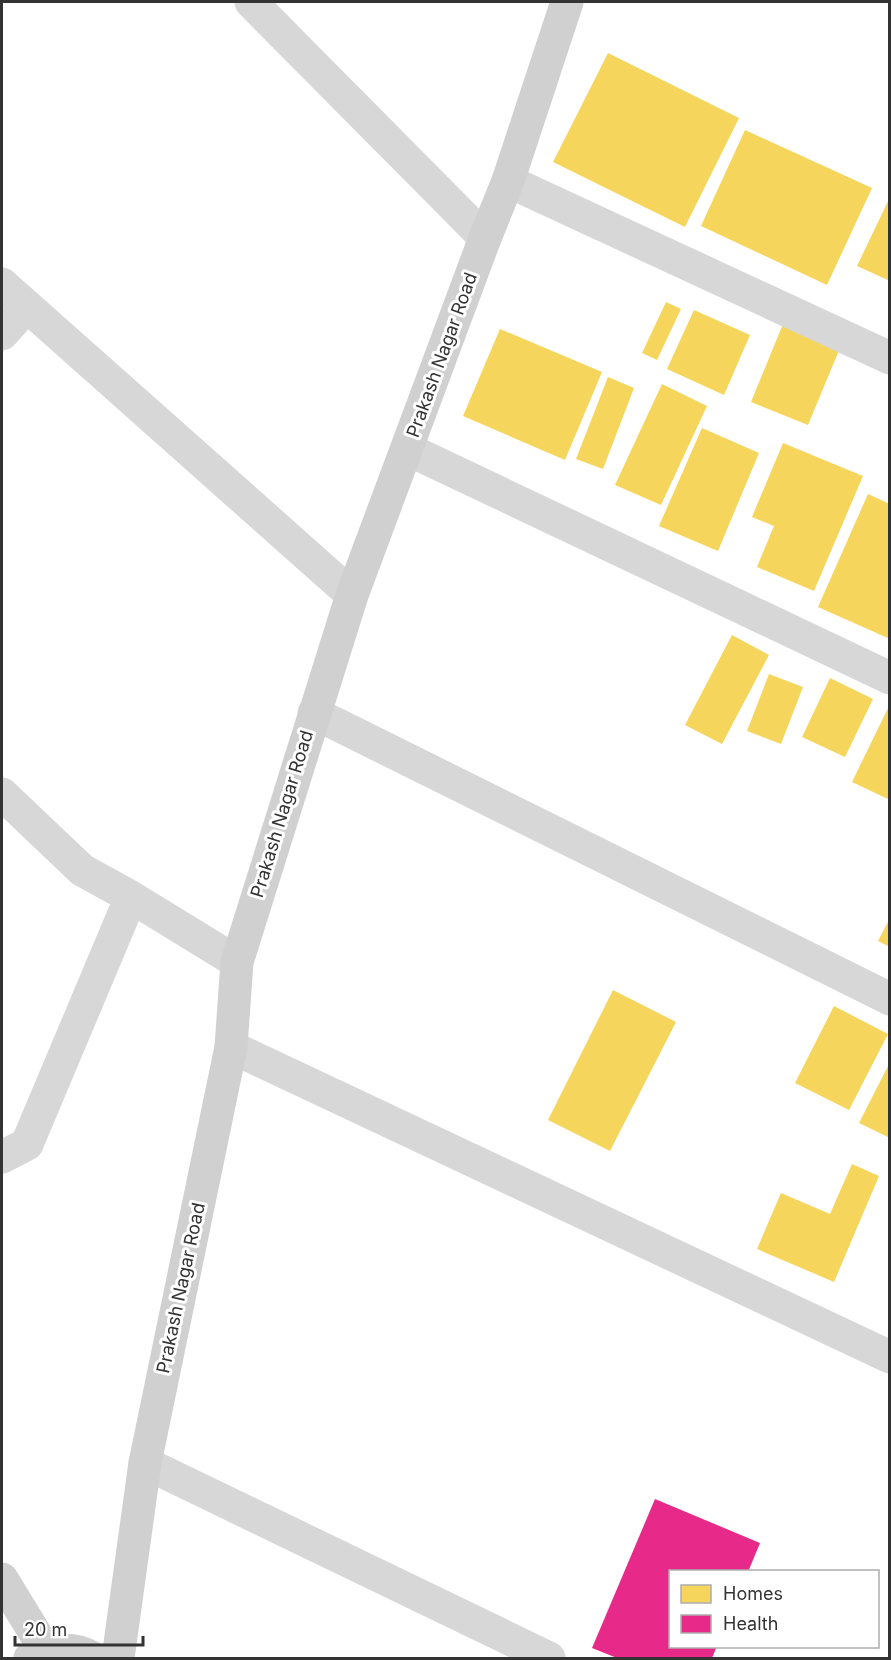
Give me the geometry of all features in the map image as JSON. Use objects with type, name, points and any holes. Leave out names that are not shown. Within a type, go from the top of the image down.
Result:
[{"type":"street","points":[[251,2],[485,238]]},
{"type":"street","name":"Prakash Nagar Road","points":[[118,1659],[145,1463],[231,1047],[237,962],[352,595],[508,181],[567,2]]},
{"type":"street","points":[[508,181],[890,358]]},
{"type":"street","points":[[2,284],[352,595]]},
{"type":"street","points":[[2,334],[26,307]]},
{"type":"street","points":[[407,449],[890,678]]},
{"type":"street","points":[[314,713],[890,999]]},
{"type":"street","points":[[2,794],[82,870],[237,962]]},
{"type":"street","points":[[2,1157],[27,1144],[131,897]]},
{"type":"street","points":[[231,1047],[890,1357]]},
{"type":"street","points":[[145,1463],[549,1659]]},
{"type":"street","points":[[2,1579],[38,1655],[66,1650],[85,1654],[93,1659]]},
{"type":"building: Homes","points":[[608,53],[739,118],[685,227],[553,162]]},
{"type":"building: Homes","points":[[745,130],[872,188],[827,285],[701,226]]},
{"type":"building: Homes","points":[[890,197],[890,281],[857,266]]},
{"type":"building: Homes","points":[[666,302],[681,309],[657,360],[642,353]]},
{"type":"building: Homes","points":[[694,310],[750,335],[724,395],[667,369]]},
{"type":"building: Homes","points":[[783,324],[840,348],[808,425],[751,402]]},
{"type":"building: Homes","points":[[500,329],[602,372],[565,460],[463,416]]},
{"type":"building: Homes","points":[[608,377],[634,388],[603,469],[576,459]]},
{"type":"building: Homes","points":[[662,384],[707,406],[661,505],[615,485]]},
{"type":"building: Homes","points":[[702,428],[759,453],[718,551],[659,526]]},
{"type":"building: Homes","points":[[783,443],[863,476],[814,591],[757,567],[774,526],[752,517]]},
{"type":"building: Homes","points":[[868,494],[890,504],[890,639],[818,607]]},
{"type":"building: Homes","points":[[732,635],[769,655],[722,744],[685,725]]},
{"type":"building: Homes","points":[[769,674],[803,687],[781,744],[747,731]]},
{"type":"building: Homes","points":[[830,678],[873,699],[845,757],[802,737]]},
{"type":"building: Homes","points":[[890,704],[890,800],[852,782]]},
{"type":"building: Homes","points":[[890,918],[890,947],[878,941]]},
{"type":"building: Homes","points":[[613,990],[676,1022],[610,1151],[548,1120]]},
{"type":"building: Homes","points":[[834,1006],[888,1034],[849,1110],[795,1083]]},
{"type":"building: Homes","points":[[890,1062],[890,1138],[859,1123]]},
{"type":"building: Homes","points":[[852,1164],[879,1176],[834,1282],[757,1249],[781,1193],[830,1214]]},
{"type":"building: Health","points":[[655,1499],[760,1543],[749,1570],[669,1570],[669,1648],[716,1648],[712,1658],[617,1658],[592,1648]]}]
